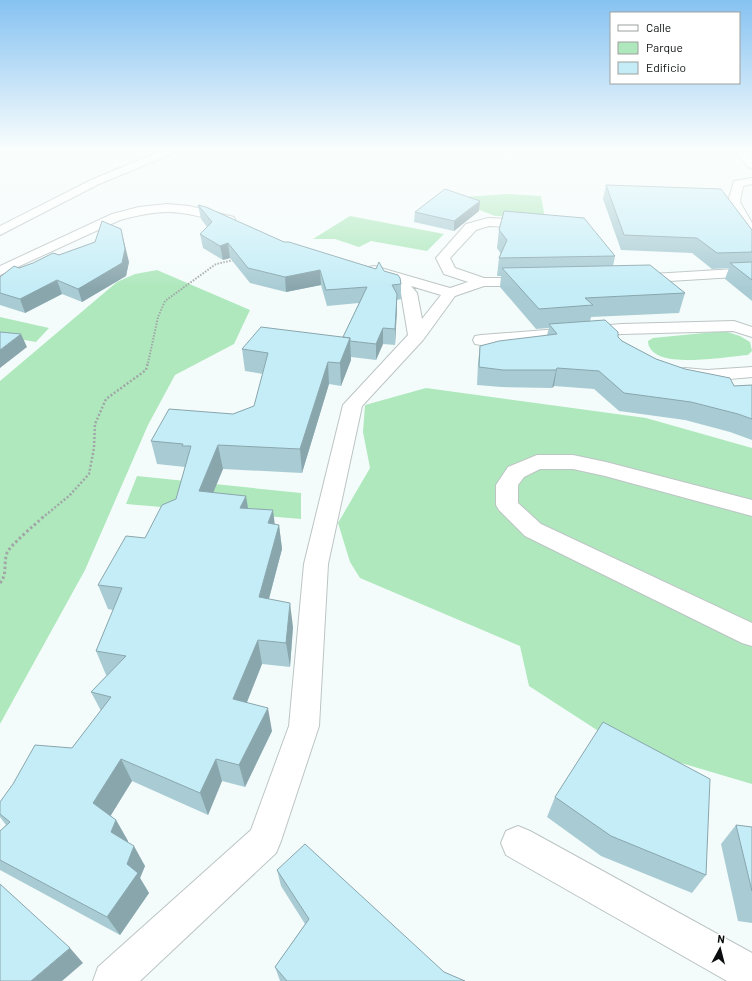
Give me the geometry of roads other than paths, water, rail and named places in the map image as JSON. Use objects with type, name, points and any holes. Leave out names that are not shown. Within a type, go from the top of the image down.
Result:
[{"type":"street","points":[[0,231],[66,197]]},
{"type":"street","points":[[735,197],[734,202],[752,234]]},
{"type":"street","points":[[0,271],[116,217],[139,211],[167,208],[189,210],[233,221],[247,227]]},
{"type":"street","points":[[483,282],[449,271],[443,258],[471,227],[488,222],[541,225]]},
{"type":"street","points":[[351,264],[450,293]]},
{"type":"street","points":[[625,280],[752,272]]},
{"type":"street","points":[[396,276],[409,293],[417,336]]},
{"type":"street","points":[[112,981],[264,841],[304,726],[316,564],[353,405],[417,336],[450,293],[483,282],[546,281]]},
{"type":"street","points":[[481,340],[622,329],[734,326],[752,332]]},
{"type":"street","points":[[622,329],[623,347]]},
{"type":"street","points":[[670,372],[707,375],[752,372]]},
{"type":"street","points":[[752,508],[606,469],[572,462],[537,462],[516,472],[506,484],[507,505],[533,530],[752,635]]},
{"type":"street","points":[[518,843],[752,974]]}]
